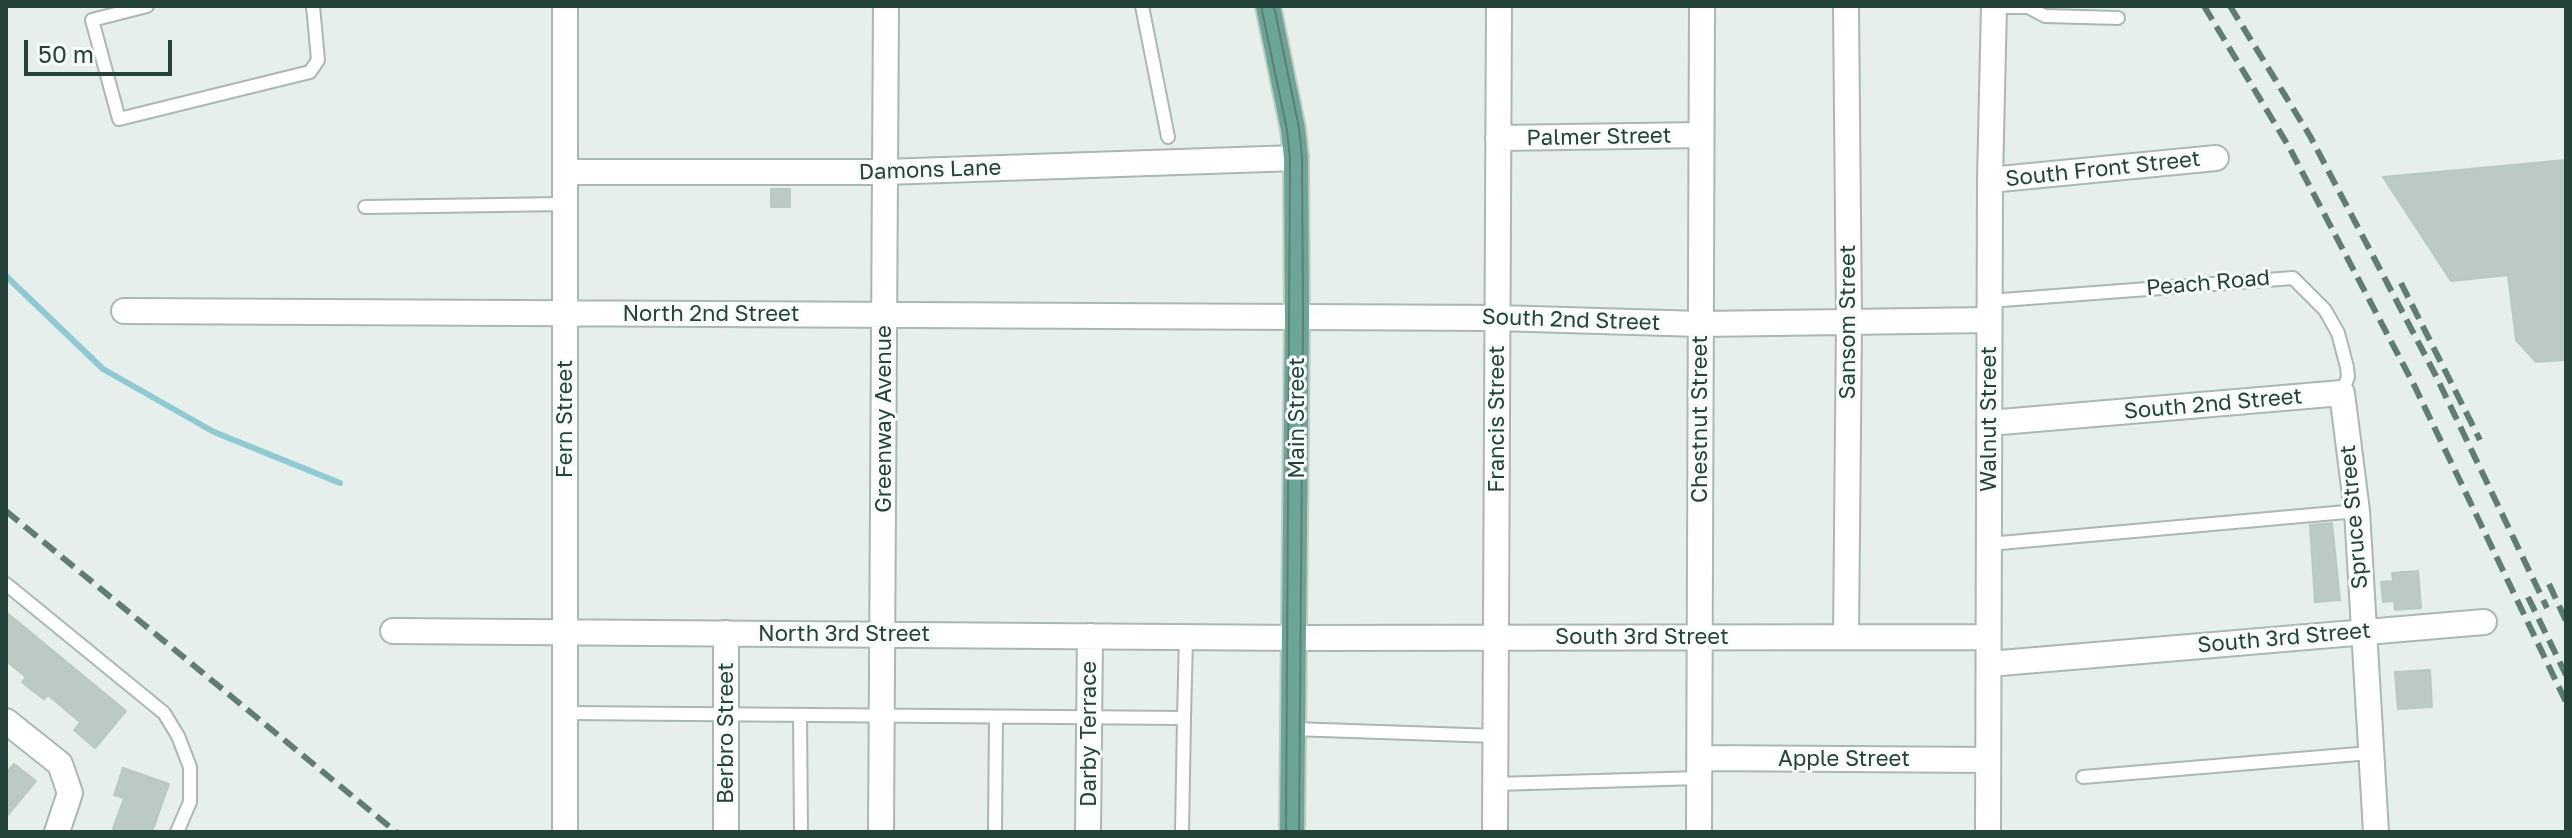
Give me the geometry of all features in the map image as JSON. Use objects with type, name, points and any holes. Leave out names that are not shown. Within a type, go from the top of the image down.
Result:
[{"type":"main road","name":"Main Street","points":[[1268,6],[1296,158],[1292,832]]},
{"type":"street","name":"Fern Street","points":[[565,6],[565,832]]},
{"type":"street","name":"Greenway Avenue","points":[[881,832],[886,6]]},
{"type":"street","name":"Francis Street","points":[[1495,832],[1499,6]]},
{"type":"street","name":"Chestnut Street","points":[[1699,832],[1702,6]]},
{"type":"street","name":"Sansom Street","points":[[1846,6],[1849,322],[1846,637]]},
{"type":"street","name":"Walnut Street","points":[[1988,832],[1989,311],[1994,7]]},
{"type":"street","name":"Palmer Street","points":[[1498,138],[1701,135]]},
{"type":"street","name":"Damons Lane","points":[[565,172],[885,172],[1296,158]]},
{"type":"street","name":"South Front Street","points":[[1990,180],[2216,158]]},
{"type":"street","name":"North 2nd Street","points":[[124,311],[1297,318]]},
{"type":"street","name":"South 2nd Street","points":[[1297,318],[1497,318],[1701,324],[1849,322],[1989,311]]},
{"type":"street","name":"South 2nd Street","points":[[1989,423],[2342,393]]},
{"type":"street","name":"Spruce Street","points":[[2342,393],[2357,511],[2376,832]]},
{"type":"street","name":"South 3rd Street","points":[[1989,664],[2484,622]]},
{"type":"street","name":"North 3rd Street","points":[[393,631],[1295,637]]},
{"type":"street","name":"Berbro Street","points":[[726,633],[726,832]]},
{"type":"street","name":"Darby Terrace","points":[[1088,832],[1090,636]]},
{"type":"street","name":"South 3rd Street","points":[[1295,637],[1988,637]]},
{"type":"street","points":[[6,721],[60,764],[70,793],[57,832]]},
{"type":"street","name":"Apple Street","points":[[1699,768],[1988,760]]},
{"type":"lane","points":[[147,6],[92,20],[119,119],[310,72],[318,60],[313,6]]},
{"type":"lane","points":[[1142,6],[1168,137]]},
{"type":"lane","points":[[1994,7],[2028,7],[2045,16],[2118,18]]},
{"type":"lane","points":[[365,207],[565,204]]},
{"type":"lane","name":"Peach Road","points":[[1989,311],[2293,278],[2325,310],[2338,333],[2348,377],[2342,393]]},
{"type":"lane","points":[[1989,544],[2357,511]]},
{"type":"lane","points":[[6,584],[164,713],[178,736],[190,767],[190,802],[177,832]]},
{"type":"lane","points":[[1182,832],[1186,637]]},
{"type":"lane","points":[[565,713],[1184,718]]},
{"type":"lane","points":[[800,715],[801,832]]},
{"type":"lane","points":[[995,832],[996,717]]},
{"type":"lane","points":[[1293,729],[1496,736]]},
{"type":"lane","points":[[2083,777],[2370,753]]},
{"type":"lane","points":[[1496,784],[1699,768]]},
{"type":"building","points":[[2566,160],[2566,360],[2536,362],[2516,340],[2508,275],[2451,281],[2383,177]]},
{"type":"building","points":[[771,189],[790,189],[790,207],[771,207]]},
{"type":"building","points":[[2332,523],[2340,600],[2315,602],[2310,525]]},
{"type":"building","points":[[2418,571],[2421,608],[2395,610],[2394,601],[2383,602],[2381,582],[2393,581],[2392,573]]},
{"type":"building","points":[[6,612],[126,711],[95,748],[74,730],[80,722],[48,695],[44,699],[22,682],[26,677],[6,661]]},
{"type":"building","points":[[2430,670],[2432,707],[2398,709],[2395,672]]},
{"type":"building","points":[[14,764],[36,781],[6,817],[6,773]]},
{"type":"building","points":[[123,768],[169,784],[152,832],[112,832],[124,798],[114,795]]},
{"type":"waterway","points":[[6,276],[103,369],[214,432],[340,483]]},
{"type":"tram line","points":[[1261,6],[1290,158],[1286,832]]},
{"type":"tram line","points":[[1274,6],[1302,157],[1299,832]]},
{"type":"railway","points":[[2204,6],[2289,147],[2415,387],[2566,702]]},
{"type":"railway","points":[[2230,6],[2310,136],[2436,376],[2547,608]]},
{"type":"railway","points":[[2401,283],[2480,440]]},
{"type":"railway","points":[[6,511],[396,832]]},
{"type":"railway","points":[[2549,584],[2566,621]]},
{"type":"railway","points":[[2528,597],[2566,675]]}]
